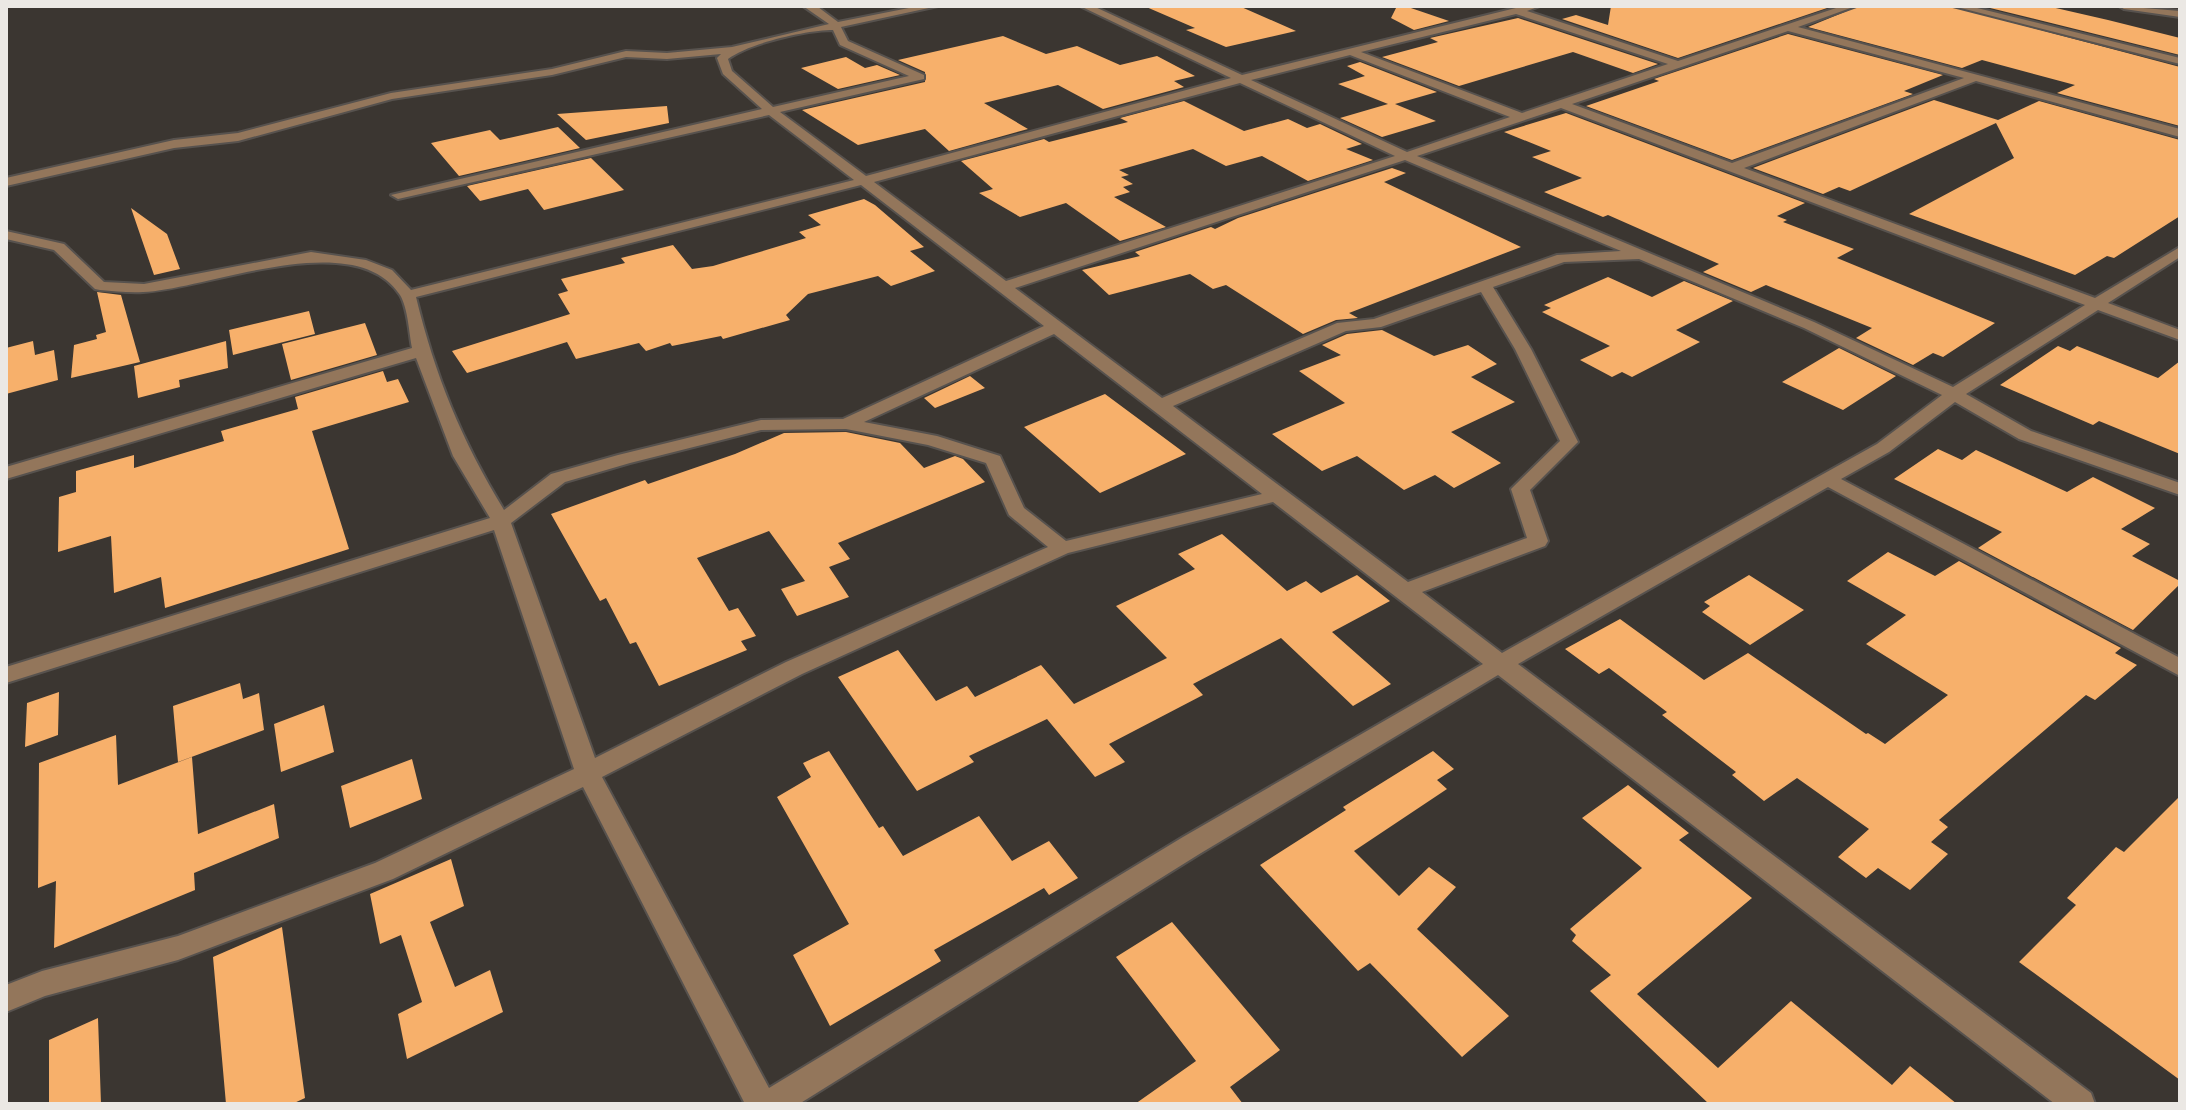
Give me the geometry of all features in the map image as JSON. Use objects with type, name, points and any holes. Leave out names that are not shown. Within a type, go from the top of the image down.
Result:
[{"type":"street","points":[[398,195],[920,77],[844,43],[837,24],[820,10],[808,6]]},
{"type":"street","points":[[6,182],[174,144],[238,137],[391,96],[552,72],[626,54],[667,56],[733,50],[837,24],[933,6]]},
{"type":"street","points":[[1085,6],[1406,156],[1809,325],[1954,394],[2025,435],[2180,489]]},
{"type":"street","points":[[1503,6],[1678,64]]},
{"type":"street","points":[[408,295],[863,181],[1241,79],[1535,6]]},
{"type":"street","points":[[1003,287],[1406,156],[1851,6]]},
{"type":"street","points":[[1958,6],[2180,61]]},
{"type":"street","points":[[2124,6],[2180,14]]},
{"type":"street","points":[[1786,27],[2180,133]]},
{"type":"street","points":[[733,50],[722,58],[727,72],[769,109],[2080,1104]]},
{"type":"street","points":[[1354,53],[1521,117]]},
{"type":"street","points":[[1731,168],[1978,77]]},
{"type":"street","points":[[1562,104],[2180,335]]},
{"type":"street","points":[[6,235],[59,247],[100,286],[144,288],[311,256],[361,263],[387,273],[408,295],[421,351],[462,456],[501,521],[588,773],[761,1104]]},
{"type":"street","points":[[771,1104],[1192,845],[1500,664],[1883,448],[1954,394],[2180,251]]},
{"type":"street","points":[[1161,405],[1343,326],[1376,324],[1562,258],[1647,255]]},
{"type":"street","points":[[1404,591],[1538,541],[1520,489],[1569,442],[1523,349],[1485,286]]},
{"type":"street","points":[[846,424],[1055,327]]},
{"type":"street","points":[[6,473],[421,351]]},
{"type":"street","points":[[6,675],[501,521],[558,478],[761,425],[846,424],[931,440],[994,460],[1016,511],[1062,548]]},
{"type":"street","points":[[1829,480],[2180,668]]},
{"type":"street","points":[[6,999],[42,984],[178,948],[384,871],[588,773],[794,668],[1062,548],[1280,495]]},
{"type":"building","points":[[1144,6],[1239,6],[1296,31],[1226,47],[1186,30],[1195,28]]},
{"type":"building","points":[[1397,6],[1449,21],[1414,30],[1391,18]]},
{"type":"building","points":[[1611,6],[1833,6],[1678,58],[1562,19],[1576,15],[1608,25]]},
{"type":"building","points":[[1859,6],[1950,6],[2180,67],[2180,126],[2057,93],[2075,85],[1982,60],[1962,68],[1808,27]]},
{"type":"building","points":[[1982,6],[2047,6],[2108,20],[2180,38],[2180,55]]},
{"type":"building","points":[[1518,18],[1658,64],[1633,73],[1573,52],[1459,86],[1382,57],[1438,42],[1430,38]]},
{"type":"building","points":[[1788,34],[1943,75],[1904,91],[1913,94],[1732,160],[1586,106],[1659,81],[1654,79]]},
{"type":"building","points":[[1003,36],[1046,54],[1077,46],[1120,65],[1157,56],[1195,76],[1174,81],[1184,87],[1103,109],[1058,85],[984,103],[1028,129],[949,151],[925,129],[858,145],[802,110],[925,82],[925,72],[898,60]]},
{"type":"building","points":[[846,57],[865,68],[877,65],[900,75],[838,89],[801,68]]},
{"type":"building","points":[[1360,62],[1437,92],[1395,104],[1436,121],[1382,137],[1340,118],[1388,104],[1338,84],[1365,76],[1347,66]]},
{"type":"building","points":[[1934,100],[1998,120],[2039,101],[2180,140],[2180,216],[2114,258],[2107,256],[2075,275],[1909,214],[2014,158],[1996,123],[1850,191],[1839,187],[1823,194],[1753,168]]},
{"type":"building","points":[[1184,101],[1244,131],[1288,119],[1307,128],[1320,124],[1362,144],[1346,149],[1373,160],[1308,181],[1262,156],[1226,166],[1193,149],[1119,170],[1129,175],[1121,177],[1133,184],[1123,187],[1130,192],[1114,197],[1166,227],[1120,241],[1066,203],[1020,217],[979,193],[993,189],[961,161],[1044,139],[1049,142],[1128,122],[1120,118]]},
{"type":"building","points":[[667,106],[669,123],[586,140],[557,114]]},
{"type":"building","points":[[1566,113],[1805,203],[1777,216],[1787,220],[1783,222],[1854,249],[1837,258],[1995,323],[1943,357],[1933,353],[1913,365],[1856,338],[1872,328],[1766,285],[1751,292],[1703,272],[1719,264],[1608,215],[1603,217],[1544,192],[1582,178],[1532,157],[1551,151],[1504,132]]},
{"type":"building","points":[[558,127],[580,148],[459,176],[431,143],[490,130],[500,140]]},
{"type":"building","points":[[591,158],[624,190],[544,210],[528,189],[480,201],[467,186]]},
{"type":"building","points":[[1392,168],[1406,173],[1384,182],[1521,247],[1349,313],[1358,318],[1336,320],[1303,334],[1226,285],[1213,289],[1190,274],[1109,295],[1082,270],[1140,256],[1135,252],[1211,227],[1215,229],[1238,218]]},
{"type":"building","points":[[864,199],[924,247],[910,251],[935,271],[891,286],[878,276],[808,294],[786,315],[790,320],[723,339],[721,336],[672,346],[670,343],[646,351],[639,343],[576,359],[567,342],[467,373],[452,351],[570,314],[558,294],[568,291],[561,279],[625,263],[621,258],[673,245],[692,269],[713,266],[806,238],[799,232],[821,225],[808,215]]},
{"type":"building","points":[[131,208],[167,234],[180,269],[154,275]]},
{"type":"building","points":[[1608,277],[1652,297],[1684,281],[1733,301],[1676,330],[1700,342],[1632,377],[1622,372],[1612,377],[1580,360],[1610,346],[1542,312],[1551,308],[1544,305]]},
{"type":"building","points":[[97,292],[121,295],[140,362],[71,378],[74,345],[97,339],[96,335],[106,332]]},
{"type":"building","points":[[309,311],[315,334],[233,355],[229,330]]},
{"type":"building","points":[[365,323],[377,355],[291,380],[282,344]]},
{"type":"building","points":[[1382,330],[1434,356],[1468,345],[1497,364],[1471,377],[1515,402],[1451,432],[1501,463],[1454,488],[1435,475],[1404,490],[1357,456],[1322,471],[1272,434],[1345,403],[1299,371],[1341,355],[1322,345],[1347,334]]},
{"type":"building","points":[[33,341],[35,355],[54,350],[58,380],[6,394],[6,348]]},
{"type":"building","points":[[226,341],[228,368],[179,380],[180,387],[138,398],[134,366]]},
{"type":"building","points":[[2058,346],[2070,351],[2077,346],[2158,378],[2180,361],[2180,454],[2099,421],[2093,425],[2000,385]]},
{"type":"building","points":[[1839,348],[1896,376],[1843,410],[1782,382]]},
{"type":"building","points":[[383,371],[387,382],[398,379],[409,402],[312,431],[349,549],[165,608],[161,577],[114,593],[111,536],[58,552],[59,497],[76,492],[76,471],[134,455],[134,468],[224,441],[221,431],[298,409],[295,397]]},
{"type":"building","points":[[970,376],[985,388],[935,408],[924,398]]},
{"type":"building","points":[[1105,394],[1186,454],[1100,493],[1024,427]]},
{"type":"building","points":[[846,432],[900,443],[924,468],[955,456],[963,459],[985,482],[838,543],[850,559],[829,567],[849,597],[797,616],[781,589],[805,581],[769,531],[697,558],[729,611],[738,608],[756,636],[741,641],[747,650],[659,686],[636,642],[630,644],[606,598],[600,601],[551,514],[645,480],[648,484],[735,454],[784,433]]},
{"type":"building","points":[[1938,449],[1962,460],[1976,450],[2067,492],[2093,477],[2155,508],[2121,529],[2150,544],[2132,556],[2180,581],[2180,584],[2133,630],[1978,548],[2002,532],[1894,479]]},
{"type":"building","points":[[1222,534],[1287,591],[1306,581],[1321,593],[1357,575],[1390,601],[1332,632],[1391,684],[1353,706],[1281,638],[1193,684],[1203,695],[1109,744],[1125,762],[1095,777],[1047,719],[969,756],[974,762],[917,791],[838,677],[898,650],[936,701],[967,686],[975,697],[1041,665],[1074,704],[1167,658],[1116,606],[1195,569],[1178,554]]},
{"type":"building","points":[[1888,552],[1935,576],[1959,561],[2121,648],[2115,653],[2137,665],[2095,700],[2086,695],[1939,820],[1948,827],[1931,842],[1948,854],[1910,890],[1878,868],[1866,878],[1838,857],[1869,829],[1797,778],[1764,801],[1732,775],[1736,772],[1662,715],[1667,712],[1609,668],[1599,674],[1565,649],[1620,619],[1704,680],[1748,653],[1885,744],[1948,695],[1866,644],[1906,615],[1847,581]]},
{"type":"building","points":[[1749,575],[1804,610],[1750,645],[1702,612],[1710,606],[1704,602]]},
{"type":"building","points":[[240,683],[243,699],[259,693],[264,730],[178,762],[173,706]]},
{"type":"building","points":[[59,692],[58,735],[25,747],[27,703]]},
{"type":"building","points":[[324,705],[334,752],[281,772],[274,724]]},
{"type":"building","points":[[116,735],[118,785],[192,757],[198,834],[274,804],[279,838],[194,873],[195,890],[54,948],[56,881],[38,888],[39,763]]},
{"type":"building","points":[[829,751],[879,828],[883,826],[903,856],[979,816],[1012,861],[1049,841],[1078,878],[1049,895],[1044,888],[934,950],[941,961],[830,1026],[793,955],[849,924],[777,797],[811,777],[803,763]]},
{"type":"building","points":[[1433,751],[1454,769],[1437,780],[1447,789],[1354,851],[1399,896],[1429,867],[1456,887],[1417,929],[1509,1016],[1462,1057],[1370,963],[1358,971],[1260,865],[1346,810],[1343,807]]},
{"type":"building","points":[[412,759],[422,799],[350,828],[341,786]]},
{"type":"building","points":[[1628,785],[1689,833],[1679,840],[1752,898],[1637,994],[1718,1068],[1791,1001],[1892,1085],[1910,1066],[1957,1104],[1709,1104],[1590,991],[1611,975],[1572,941],[1576,935],[1570,929],[1642,868],[1582,818]]},
{"type":"building","points":[[2180,796],[2180,1080],[2019,962],[2076,905],[2067,898],[2116,847],[2124,852]]},
{"type":"building","points":[[451,859],[464,906],[430,922],[455,987],[490,970],[503,1012],[407,1059],[398,1014],[422,1002],[401,935],[380,944],[370,894]]},
{"type":"building","points":[[1172,922],[1280,1050],[1230,1087],[1243,1104],[1135,1104],[1196,1061],[1116,957]]},
{"type":"building","points":[[282,927],[305,1098],[292,1104],[226,1104],[213,957]]},
{"type":"building","points":[[98,1018],[101,1104],[49,1104],[49,1040]]}]
